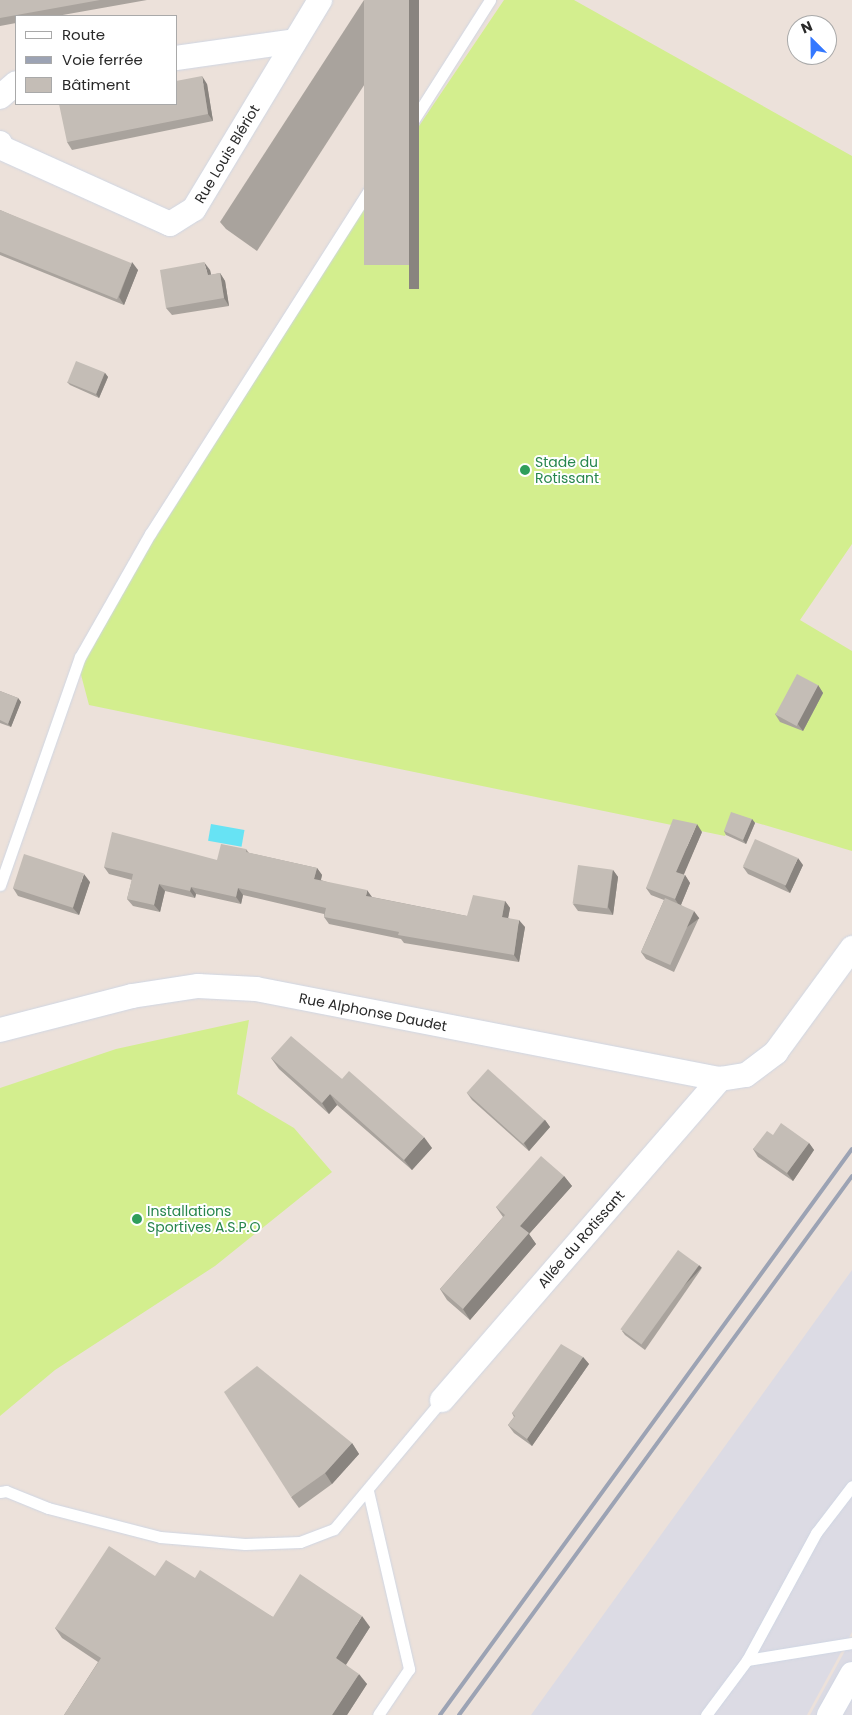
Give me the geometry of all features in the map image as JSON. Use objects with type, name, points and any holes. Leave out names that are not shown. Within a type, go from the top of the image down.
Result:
[{"type":"street","name":"Rue Louis Blériot","points":[[0,143],[2,148],[170,224],[194,209],[320,0]]},
{"type":"street","points":[[178,58],[295,41]]},
{"type":"street","points":[[0,97],[15,84]]},
{"type":"street","name":"Rue Alphonse Daudet","points":[[0,1030],[132,996],[198,986],[256,989],[720,1079],[746,1076],[776,1052],[852,948]]},
{"type":"street","name":"Allée du Rotissant","points":[[442,1400],[720,1079]]},
{"type":"street","points":[[829,1715],[852,1674]]},
{"type":"lane","points":[[0,885],[80,658],[150,534],[490,0]]},
{"type":"lane","points":[[2,1490],[48,1508],[160,1537],[245,1544],[300,1542],[334,1529],[368,1491],[442,1400]]},
{"type":"lane","points":[[706,1715],[747,1660],[816,1533],[852,1486]]},
{"type":"lane","points":[[368,1491],[409,1669],[378,1715]]},
{"type":"lane","points":[[747,1660],[852,1643]]},
{"type":"shaded area","points":[[852,1270],[852,1632],[807,1715],[531,1715]]},
{"type":"shaded area","points":[[852,1638],[852,1715],[810,1715]]},
{"type":"green space","name":"Stade du Rotissant","points":[[504,0],[574,0],[852,156],[852,544],[800,620],[852,651],[852,851],[734,816],[725,836],[89,705],[80,671],[133,573],[369,200]]},
{"type":"green space","name":"Installations Sportives A.S.P.O","points":[[249,1020],[237,1094],[294,1128],[332,1172],[215,1266],[55,1370],[0,1416],[0,1088],[116,1049]]},
{"type":"water","points":[[211,824],[244,830],[242,847],[208,841]]},
{"type":"building","points":[[0,0],[100,0],[15,15],[0,18]]},
{"type":"building","points":[[364,0],[409,0],[409,265],[364,265]]},
{"type":"building","points":[[202,76],[208,114],[67,142],[59,105],[178,105],[178,81]]},
{"type":"building","points":[[0,210],[132,263],[117,299],[0,252]]},
{"type":"building","points":[[204,262],[208,275],[220,273],[224,298],[166,308],[160,270]]},
{"type":"building","points":[[76,361],[105,373],[96,394],[67,382]]},
{"type":"building","points":[[797,674],[818,685],[797,726],[775,715]]},
{"type":"building","points":[[0,691],[18,698],[8,724],[0,720]]},
{"type":"building","points":[[731,812],[752,819],[743,840],[724,831]]},
{"type":"building","points":[[673,819],[697,824],[676,872],[685,875],[675,899],[646,888]]},
{"type":"building","points":[[112,832],[217,860],[221,844],[246,849],[246,852],[317,868],[314,879],[367,890],[366,896],[467,916],[473,895],[505,901],[502,917],[519,920],[514,955],[398,935],[399,932],[324,917],[326,908],[238,888],[236,897],[191,887],[190,891],[159,884],[154,905],[127,899],[133,874],[104,867]]},
{"type":"building","points":[[755,839],[798,858],[786,886],[743,866]]},
{"type":"building","points":[[24,854],[84,873],[73,908],[13,888]]},
{"type":"building","points":[[578,865],[613,870],[607,908],[573,904]]},
{"type":"building","points":[[665,898],[694,911],[670,965],[641,952]]},
{"type":"building","points":[[291,1036],[342,1079],[349,1071],[424,1137],[404,1160],[330,1094],[322,1103],[271,1058]]},
{"type":"building","points":[[488,1069],[544,1120],[523,1144],[467,1093]]},
{"type":"building","points":[[781,1123],[809,1143],[787,1173],[753,1149],[767,1131],[773,1135]]},
{"type":"building","points":[[541,1156],[564,1176],[520,1226],[529,1233],[463,1309],[440,1289],[505,1215],[496,1207]]},
{"type":"building","points":[[678,1250],[699,1265],[641,1345],[620,1329]]},
{"type":"building","points":[[561,1344],[583,1357],[527,1439],[508,1425],[515,1416],[512,1413]]},
{"type":"building","points":[[257,1366],[352,1443],[325,1473],[291,1497],[224,1392]]},
{"type":"building","points":[[109,1546],[155,1576],[166,1560],[195,1578],[200,1570],[273,1617],[300,1574],[362,1616],[336,1658],[359,1674],[332,1715],[64,1715],[101,1658],[55,1628]]},
{"type":"railway","points":[[440,1715],[852,1149]]},
{"type":"railway","points":[[459,1715],[852,1176]]},
{"type":"place","name":"Stade du Rotissant","points":[[525,470]]},
{"type":"place","name":"Installations Sportives A.S.P.O","points":[[137,1219]]}]
